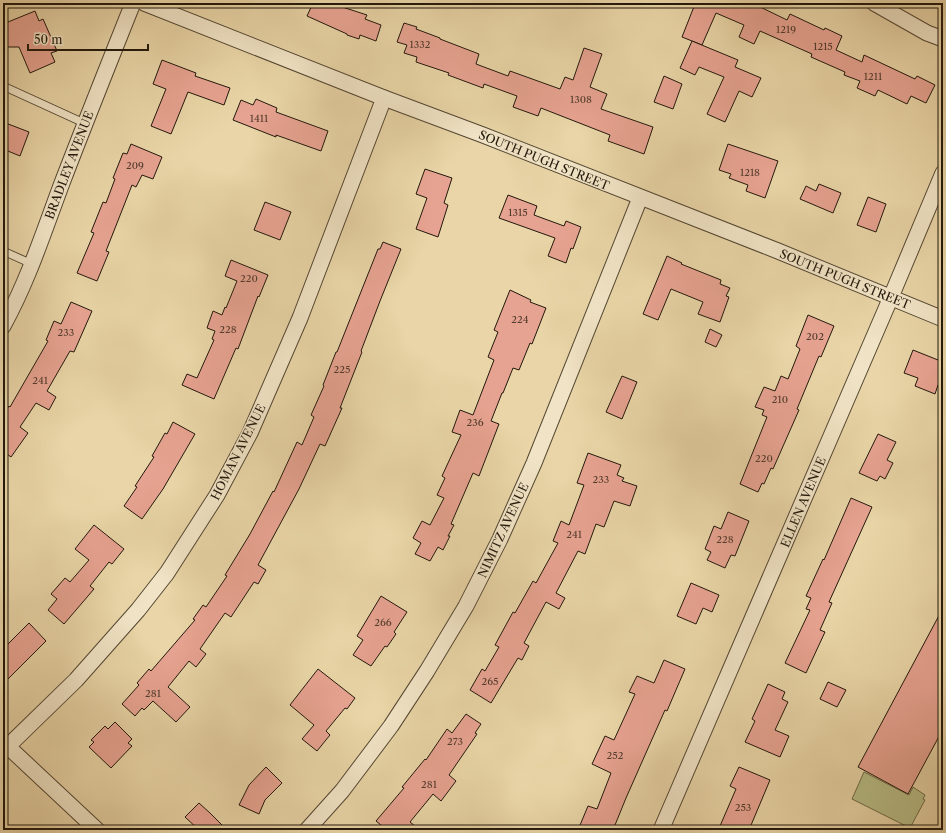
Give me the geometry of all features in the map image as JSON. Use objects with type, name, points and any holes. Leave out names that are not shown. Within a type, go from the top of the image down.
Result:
[{"type":"street","name":"BRADLEY AVENUE","points":[[3,326],[12,310],[32,264],[84,123],[133,3]]},
{"type":"street","name":"SOUTH PUGH STREET","points":[[144,3],[778,251],[943,320]]},
{"type":"street","points":[[874,3],[927,33],[943,39]]},
{"type":"street","name":"HOMAN AVENUE","points":[[5,746],[76,680],[138,610],[167,573],[217,495],[250,433],[300,318],[384,98]]},
{"type":"street","name":"ELLEN AVENUE","points":[[661,830],[943,173]]},
{"type":"street","name":"NIMITZ AVENUE","points":[[307,830],[342,791],[392,726],[466,606],[500,539],[534,463],[640,198]]},
{"type":"street","points":[[5,746],[97,830]]},
{"type":"lane","points":[[3,86],[84,123]]},
{"type":"lane","points":[[3,251],[32,264]]},
{"type":"green space","points":[[864,772],[909,795],[913,787],[925,795],[923,799],[925,800],[910,828],[852,799]]},
{"type":"building","points":[[313,3],[330,3],[367,15],[365,19],[381,25],[376,41],[360,35],[359,39],[347,35],[307,16]]},
{"type":"building","points":[[693,3],[752,3],[787,20],[790,14],[824,30],[825,28],[842,36],[836,50],[862,62],[864,55],[915,79],[917,76],[935,85],[926,103],[911,96],[907,104],[878,90],[875,96],[857,88],[860,81],[844,75],[845,72],[811,57],[812,54],[760,31],[754,44],[739,37],[744,25],[716,13],[702,45],[682,37],[695,4]]},
{"type":"building","points":[[35,11],[39,21],[43,19],[57,51],[51,53],[55,62],[30,73],[19,47],[3,47],[3,24]]},
{"type":"building","points":[[404,23],[417,27],[416,29],[479,54],[476,64],[508,76],[510,71],[560,89],[565,77],[573,80],[584,48],[602,54],[590,87],[607,94],[601,109],[653,127],[644,154],[608,141],[610,135],[541,108],[538,116],[513,107],[517,96],[484,84],[483,88],[448,75],[449,73],[416,62],[417,57],[404,53],[407,45],[397,42]]},
{"type":"building","points":[[692,41],[738,60],[735,67],[761,78],[752,97],[739,91],[725,122],[707,114],[724,77],[699,67],[695,75],[680,68]]},
{"type":"building","points":[[162,60],[196,73],[195,76],[230,88],[224,105],[188,92],[171,134],[151,126],[166,89],[153,84]]},
{"type":"building","points":[[664,76],[682,84],[673,109],[654,102]]},
{"type":"building","points":[[256,99],[277,108],[276,112],[328,131],[321,151],[276,135],[276,137],[233,120],[241,100],[253,105]]},
{"type":"building","points":[[3,122],[29,132],[20,156],[3,149]]},
{"type":"building","points":[[131,144],[162,157],[153,179],[142,175],[136,187],[132,185],[106,251],[109,252],[97,281],[77,273],[94,233],[91,232],[103,202],[106,203],[115,179],[113,178],[123,153],[127,154]]},
{"type":"building","points":[[728,144],[778,161],[765,198],[746,191],[748,185],[729,178],[731,174],[719,170]]},
{"type":"building","points":[[425,169],[452,178],[444,203],[448,205],[438,237],[416,229],[427,198],[416,194]]},
{"type":"building","points":[[819,184],[841,193],[833,213],[800,199],[806,186],[816,191]]},
{"type":"building","points":[[508,195],[537,206],[534,215],[564,226],[566,221],[581,227],[566,263],[548,256],[555,238],[499,218]]},
{"type":"building","points":[[868,197],[886,204],[876,232],[857,225]]},
{"type":"building","points":[[265,202],[291,212],[280,240],[254,230]]},
{"type":"building","points":[[383,242],[401,249],[361,351],[362,352],[340,408],[342,408],[325,446],[320,444],[299,489],[258,565],[266,570],[258,584],[254,582],[231,617],[225,613],[200,649],[206,654],[196,667],[189,661],[168,687],[190,707],[176,722],[153,701],[144,710],[142,708],[135,716],[122,704],[139,685],[137,683],[149,669],[151,671],[195,620],[193,619],[203,605],[206,607],[227,576],[225,575],[250,534],[273,491],[274,492],[297,442],[302,445],[314,417],[311,415],[324,386],[323,385],[336,352],[378,249],[380,249]]},
{"type":"building","points":[[667,256],[682,263],[681,264],[721,280],[720,284],[730,288],[726,296],[729,297],[720,322],[698,314],[703,302],[671,289],[658,320],[643,314]]},
{"type":"building","points":[[231,260],[268,275],[259,297],[258,296],[238,349],[236,348],[214,399],[182,385],[187,374],[197,378],[214,340],[212,339],[215,331],[207,328],[213,311],[222,315],[237,281],[225,276]]},
{"type":"building","points":[[510,290],[531,300],[530,302],[546,308],[532,344],[530,343],[519,370],[513,368],[502,393],[491,421],[499,424],[479,476],[473,473],[451,524],[454,525],[448,536],[450,536],[443,550],[438,547],[430,561],[415,554],[421,543],[413,538],[422,521],[430,525],[444,498],[437,495],[445,478],[442,476],[461,435],[452,432],[460,410],[473,415],[494,360],[488,357],[498,332],[494,330]]},
{"type":"building","points":[[71,302],[92,311],[74,352],[70,351],[47,391],[56,397],[49,410],[36,403],[20,427],[28,433],[11,457],[3,451],[3,415],[9,406],[10,407],[48,341],[46,340],[54,321],[61,324]]},
{"type":"building","points":[[808,315],[834,326],[821,357],[819,356],[797,409],[799,410],[773,469],[771,468],[764,484],[762,483],[758,492],[740,484],[767,417],[762,415],[764,410],[755,407],[764,387],[775,391],[781,376],[788,379],[800,349],[796,346]]},
{"type":"building","points":[[710,329],[722,335],[716,347],[705,342]]},
{"type":"building","points":[[913,350],[943,362],[943,387],[938,385],[935,394],[915,386],[918,378],[904,373]]},
{"type":"building","points":[[622,376],[637,382],[622,419],[606,412]]},
{"type":"building","points":[[173,422],[195,434],[163,489],[142,519],[124,506],[137,487],[135,486],[154,457],[152,456],[165,433],[167,434]]},
{"type":"building","points":[[878,434],[896,442],[887,460],[893,463],[885,479],[880,476],[877,481],[859,473]]},
{"type":"building","points":[[588,453],[621,465],[617,475],[624,478],[622,481],[637,486],[630,506],[614,501],[604,527],[596,524],[585,554],[578,551],[556,593],[565,598],[559,609],[546,602],[524,643],[529,646],[522,660],[518,658],[491,703],[470,690],[482,669],[485,671],[499,647],[495,645],[513,612],[515,613],[533,581],[536,583],[558,543],[553,541],[561,521],[569,525],[584,485],[577,483]]},
{"type":"building","points":[[851,498],[872,507],[829,602],[832,603],[820,630],[825,632],[806,673],[785,663],[810,610],[806,609],[811,598],[806,596],[823,559],[824,560]]},
{"type":"building","points":[[728,512],[749,521],[735,556],[731,555],[725,568],[707,560],[711,552],[705,549],[714,526],[721,529]]},
{"type":"building","points":[[94,525],[124,549],[112,564],[109,562],[90,586],[94,589],[64,624],[48,610],[57,599],[51,594],[65,578],[70,582],[89,560],[75,549]]},
{"type":"building","points":[[691,583],[719,595],[712,612],[703,608],[696,624],[677,616]]},
{"type":"building","points":[[381,596],[407,612],[394,632],[396,634],[387,647],[385,646],[371,666],[353,655],[363,640],[357,636]]},
{"type":"building","points":[[943,608],[943,729],[908,794],[858,767]]},
{"type":"building","points":[[29,623],[46,641],[3,684],[3,649]]},
{"type":"building","points":[[664,660],[685,669],[667,711],[665,710],[613,830],[578,830],[588,806],[597,809],[611,773],[592,764],[605,736],[614,740],[635,694],[629,692],[637,676],[654,683]]},
{"type":"building","points":[[318,669],[355,698],[347,709],[345,708],[326,731],[330,735],[317,751],[302,739],[314,725],[290,705]]},
{"type":"building","points":[[828,682],[846,690],[837,707],[820,699]]},
{"type":"building","points":[[768,684],[785,692],[782,699],[788,702],[775,730],[789,736],[780,757],[745,742],[755,721],[752,719]]},
{"type":"building","points":[[466,714],[481,724],[475,733],[477,734],[449,775],[456,781],[441,801],[433,794],[410,822],[420,830],[387,830],[376,821],[404,788],[402,787],[425,759],[426,760],[447,729],[452,733]]},
{"type":"building","points":[[115,722],[132,739],[128,743],[132,746],[111,768],[89,747],[94,742],[91,740],[105,726],[108,729]]},
{"type":"building","points":[[266,767],[282,783],[265,800],[259,814],[239,805],[249,785]]},
{"type":"building","points":[[739,767],[770,780],[749,830],[729,830],[720,826],[736,789],[730,786]]},
{"type":"building","points":[[199,803],[227,830],[199,830],[185,817]]}]
